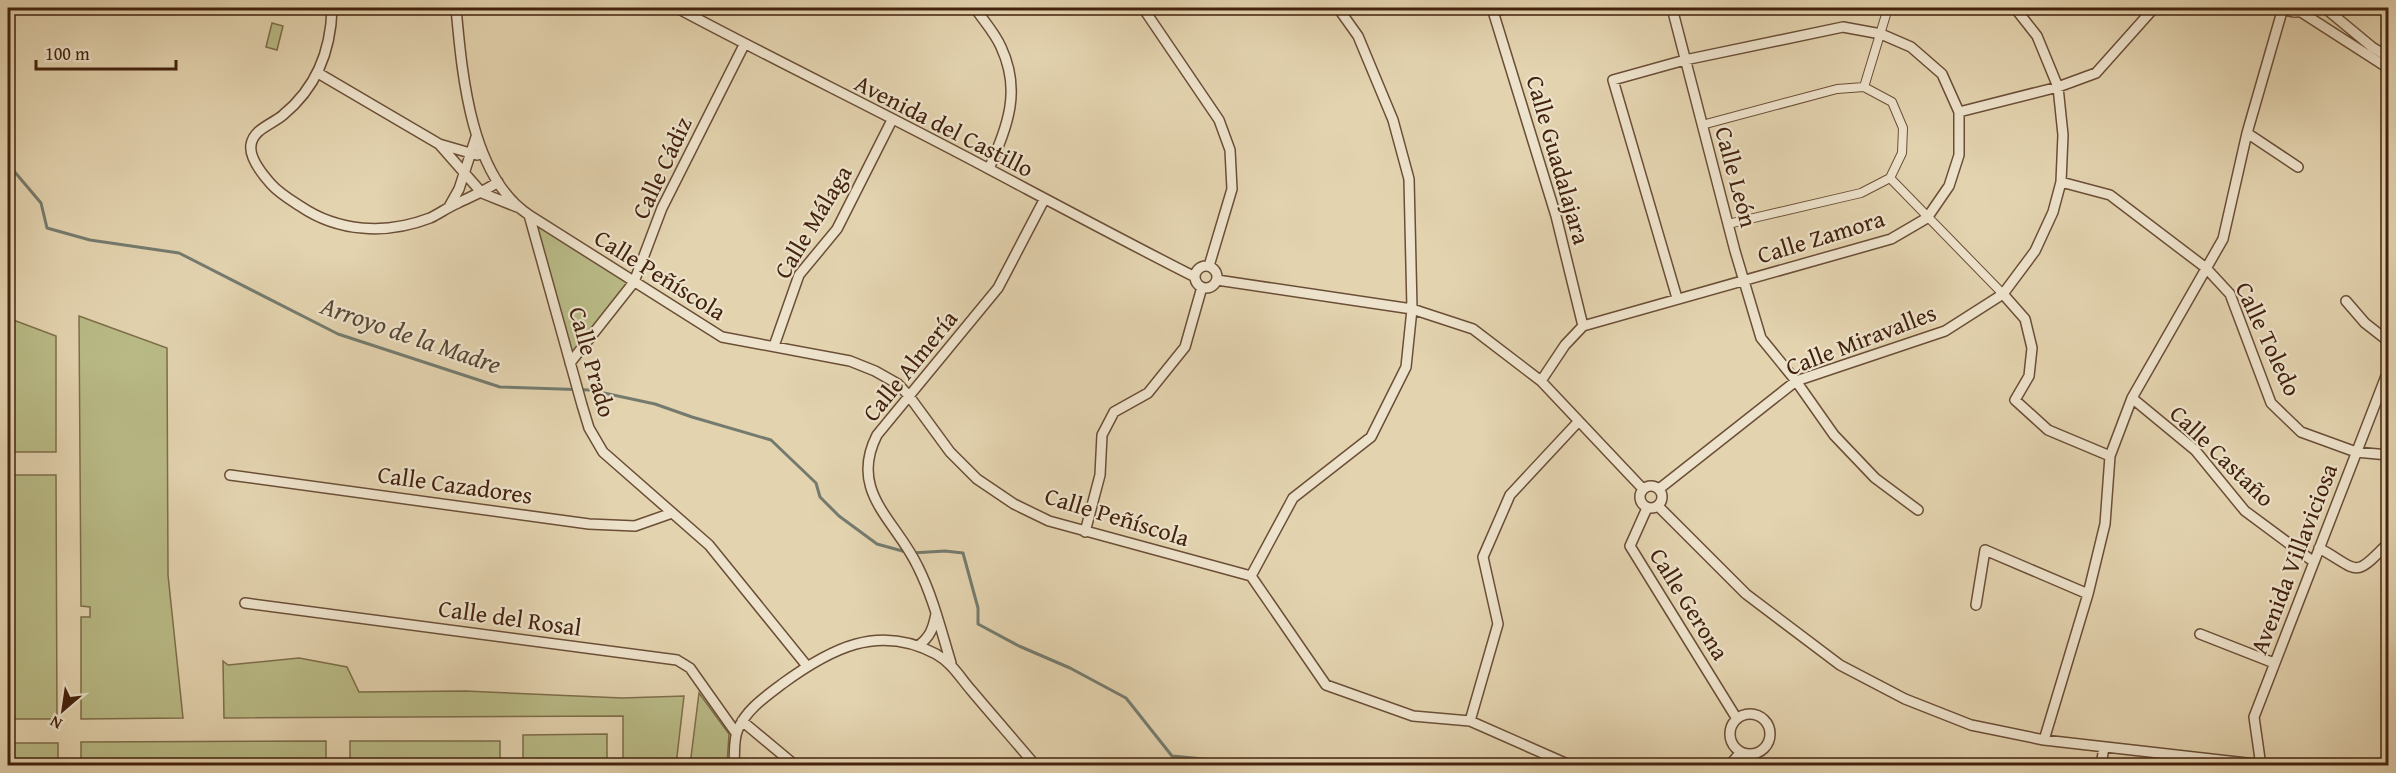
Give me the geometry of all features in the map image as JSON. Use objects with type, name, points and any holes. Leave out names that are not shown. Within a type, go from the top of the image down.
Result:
[{"type":"street","points":[[332,8],[329,44],[318,73],[284,115],[257,132],[251,142],[251,153],[264,176],[276,190],[310,213],[346,227],[388,228],[429,218],[482,193],[498,182]]},
{"type":"street","points":[[456,8],[473,129],[498,182],[529,215]]},
{"type":"street","name":"Avenida del Castillo","points":[[681,8],[744,45],[989,169],[1044,200],[1195,277]]},
{"type":"street","points":[[975,8],[1001,46],[1013,86],[1008,123],[989,169]]},
{"type":"street","points":[[1143,8],[1219,120],[1230,150],[1232,189],[1209,266]]},
{"type":"street","points":[[1338,8],[1358,36],[1393,120],[1409,179],[1412,309],[1406,367],[1371,437],[1293,498],[1251,576],[1326,685],[1413,716],[1470,721],[1572,765]]},
{"type":"street","points":[[1493,9],[1508,8]]},
{"type":"street","name":"Calle León","points":[[1672,8],[1728,224],[1761,338],[1796,381],[1834,435],[1875,478],[1918,510]]},
{"type":"street","points":[[1864,87],[1888,8]]},
{"type":"street","name":"Calle Miravalles","points":[[1659,489],[1796,381],[1945,332],[2003,294],[2035,252],[2053,213],[2061,182],[2063,135],[2058,87],[2037,36],[2015,8]]},
{"type":"street","points":[[1959,112],[2058,87],[2096,73],[2154,8]]},
{"type":"street","points":[[2044,740],[2088,594],[2105,524],[2110,456],[2132,398],[2223,239],[2247,133],[2284,8],[2294,13],[2304,10],[2388,68]]},
{"type":"street","points":[[2325,8],[2372,47],[2388,57]]},
{"type":"street","name":"Calle Guadalajara","points":[[1493,9],[1556,216],[1582,326]]},
{"type":"street","name":"Calle Zamora","points":[[1582,326],[1891,239],[1927,218],[1949,186],[1959,154],[1959,112],[1942,74],[1911,47],[1881,34],[1843,27],[1685,60],[1613,80],[1677,298]]},
{"type":"street","name":"Calle Cádiz","points":[[570,363],[634,282],[662,208],[744,45]]},
{"type":"street","points":[[318,73],[439,144],[486,160]]},
{"type":"street","points":[[1702,125],[1837,89],[1864,87],[1892,102],[1903,128],[1902,153],[1890,178],[1861,193],[1728,224]]},
{"type":"street","name":"Calle Málaga","points":[[774,346],[799,275],[837,229],[892,120]]},
{"type":"street","points":[[2247,133],[2298,167]]},
{"type":"street","points":[[446,209],[455,199],[476,136]]},
{"type":"street","points":[[439,144],[482,193],[521,209]]},
{"type":"street","points":[[1890,178],[2025,318],[2032,348],[2029,376],[2014,400],[2048,430],[2110,456]]},
{"type":"street","name":"Calle Toledo","points":[[2061,182],[2110,195],[2206,268],[2230,294],[2271,403],[2301,432],[2356,452],[2388,455]]},
{"type":"street","name":"Calle Almería","points":[[951,663],[936,612],[918,567],[902,537],[878,508],[870,487],[867,470],[870,450],[877,435],[998,288],[1044,200]]},
{"type":"street","name":"Calle Peñíscola","points":[[529,215],[722,337],[850,361],[898,384],[950,452],[978,478],[1014,504],[1040,517],[1085,532],[1251,576]]},
{"type":"street","name":"Calle Prado","points":[[529,215],[574,382],[589,428],[603,452],[709,545],[807,666]]},
{"type":"street","points":[[1209,266],[1215,270],[1217,280],[1212,286],[1202,287],[1197,283],[1195,277],[1199,268],[1209,266]]},
{"type":"street","points":[[1217,280],[1412,309],[1473,328],[1541,381],[1643,489]]},
{"type":"street","points":[[1085,532],[1100,475],[1102,435],[1114,412],[1148,393],[1185,347],[1202,287]]},
{"type":"street","points":[[2346,301],[2364,323],[2388,341]]},
{"type":"street","points":[[1541,381],[1565,345],[1582,326]]},
{"type":"street","name":"Avenida Villaviciosa","points":[[2260,765],[2254,717],[2388,371]]},
{"type":"street","name":"Calle Castaño","points":[[2132,398],[2195,450],[2245,511],[2314,562]]},
{"type":"street","points":[[1470,721],[1498,624],[1483,557],[1510,495],[1578,422]]},
{"type":"street","name":"Calle Cazadores","points":[[230,475],[589,524],[635,526],[672,513]]},
{"type":"street","points":[[1649,486],[1659,489],[1663,496],[1658,506],[1647,508],[1640,500],[1643,489],[1649,486]]},
{"type":"street","points":[[1658,506],[1746,594],[1840,665],[1905,699],[1971,725],[2044,740],[2274,765]]},
{"type":"street","name":"Calle Gerona","points":[[1647,508],[1630,546],[1737,719]]},
{"type":"street","points":[[2319,548],[2344,565],[2358,568],[2369,563],[2388,543]]},
{"type":"street","points":[[1976,605],[1985,550],[2088,594]]},
{"type":"street","name":"Calle del Rosal","points":[[245,603],[677,660],[690,668],[736,732]]},
{"type":"street","points":[[927,645],[936,612]]},
{"type":"street","points":[[734,765],[736,732],[742,722],[757,702],[807,666],[830,653],[856,643],[876,640],[927,645],[942,652],[944,640],[938,633],[927,645]]},
{"type":"street","points":[[2200,634],[2274,663]]},
{"type":"street","points":[[927,645],[951,663],[1032,764]]},
{"type":"street","points":[[1753,714],[1761,717],[1767,723],[1770,740],[1765,747],[1750,754],[1736,748],[1731,736],[1733,724],[1737,719],[1753,714]]},
{"type":"street","points":[[742,722],[796,765]]},
{"type":"street","points":[[2102,765],[2104,747]]},
{"type":"street","points":[[1729,765],[1741,752]]},
{"type":"street","points":[[2376,765],[2388,763]]},
{"type":"green space","points":[[272,23],[283,26],[277,50],[266,47]]},
{"type":"green space","points":[[529,215],[634,282],[570,363]]},
{"type":"green space","points":[[79,316],[167,348],[168,575],[183,718],[81,719],[81,617],[90,617],[90,607],[81,606]]},
{"type":"green space","points":[[8,318],[56,336],[56,452],[8,452]]},
{"type":"green space","points":[[8,475],[56,475],[57,719],[8,719]]},
{"type":"green space","points":[[299,658],[347,667],[359,692],[465,691],[622,698],[684,696],[676,765],[623,765],[623,716],[224,718],[223,661],[228,665]]},
{"type":"green space","points":[[699,693],[729,734],[727,765],[690,765]]},
{"type":"green space","points":[[607,734],[607,765],[523,765],[523,735]]},
{"type":"green space","points":[[326,741],[326,765],[81,765],[81,742]]},
{"type":"green space","points":[[350,741],[500,741],[500,765],[350,765]]},
{"type":"green space","points":[[8,743],[58,743],[58,765],[8,765]]},
{"type":"waterway","name":"Arroyo de la Madre","points":[[8,164],[41,203],[47,228],[90,240],[179,253],[338,334],[500,387],[590,390],[655,404],[771,440],[816,483],[820,497],[839,516],[877,544],[906,552]]},
{"type":"waterway","name":"Arroyo de la Madre","points":[[912,553],[945,551],[963,553],[978,608],[978,624],[1126,698],[1172,756],[1235,762],[1240,766]]}]
